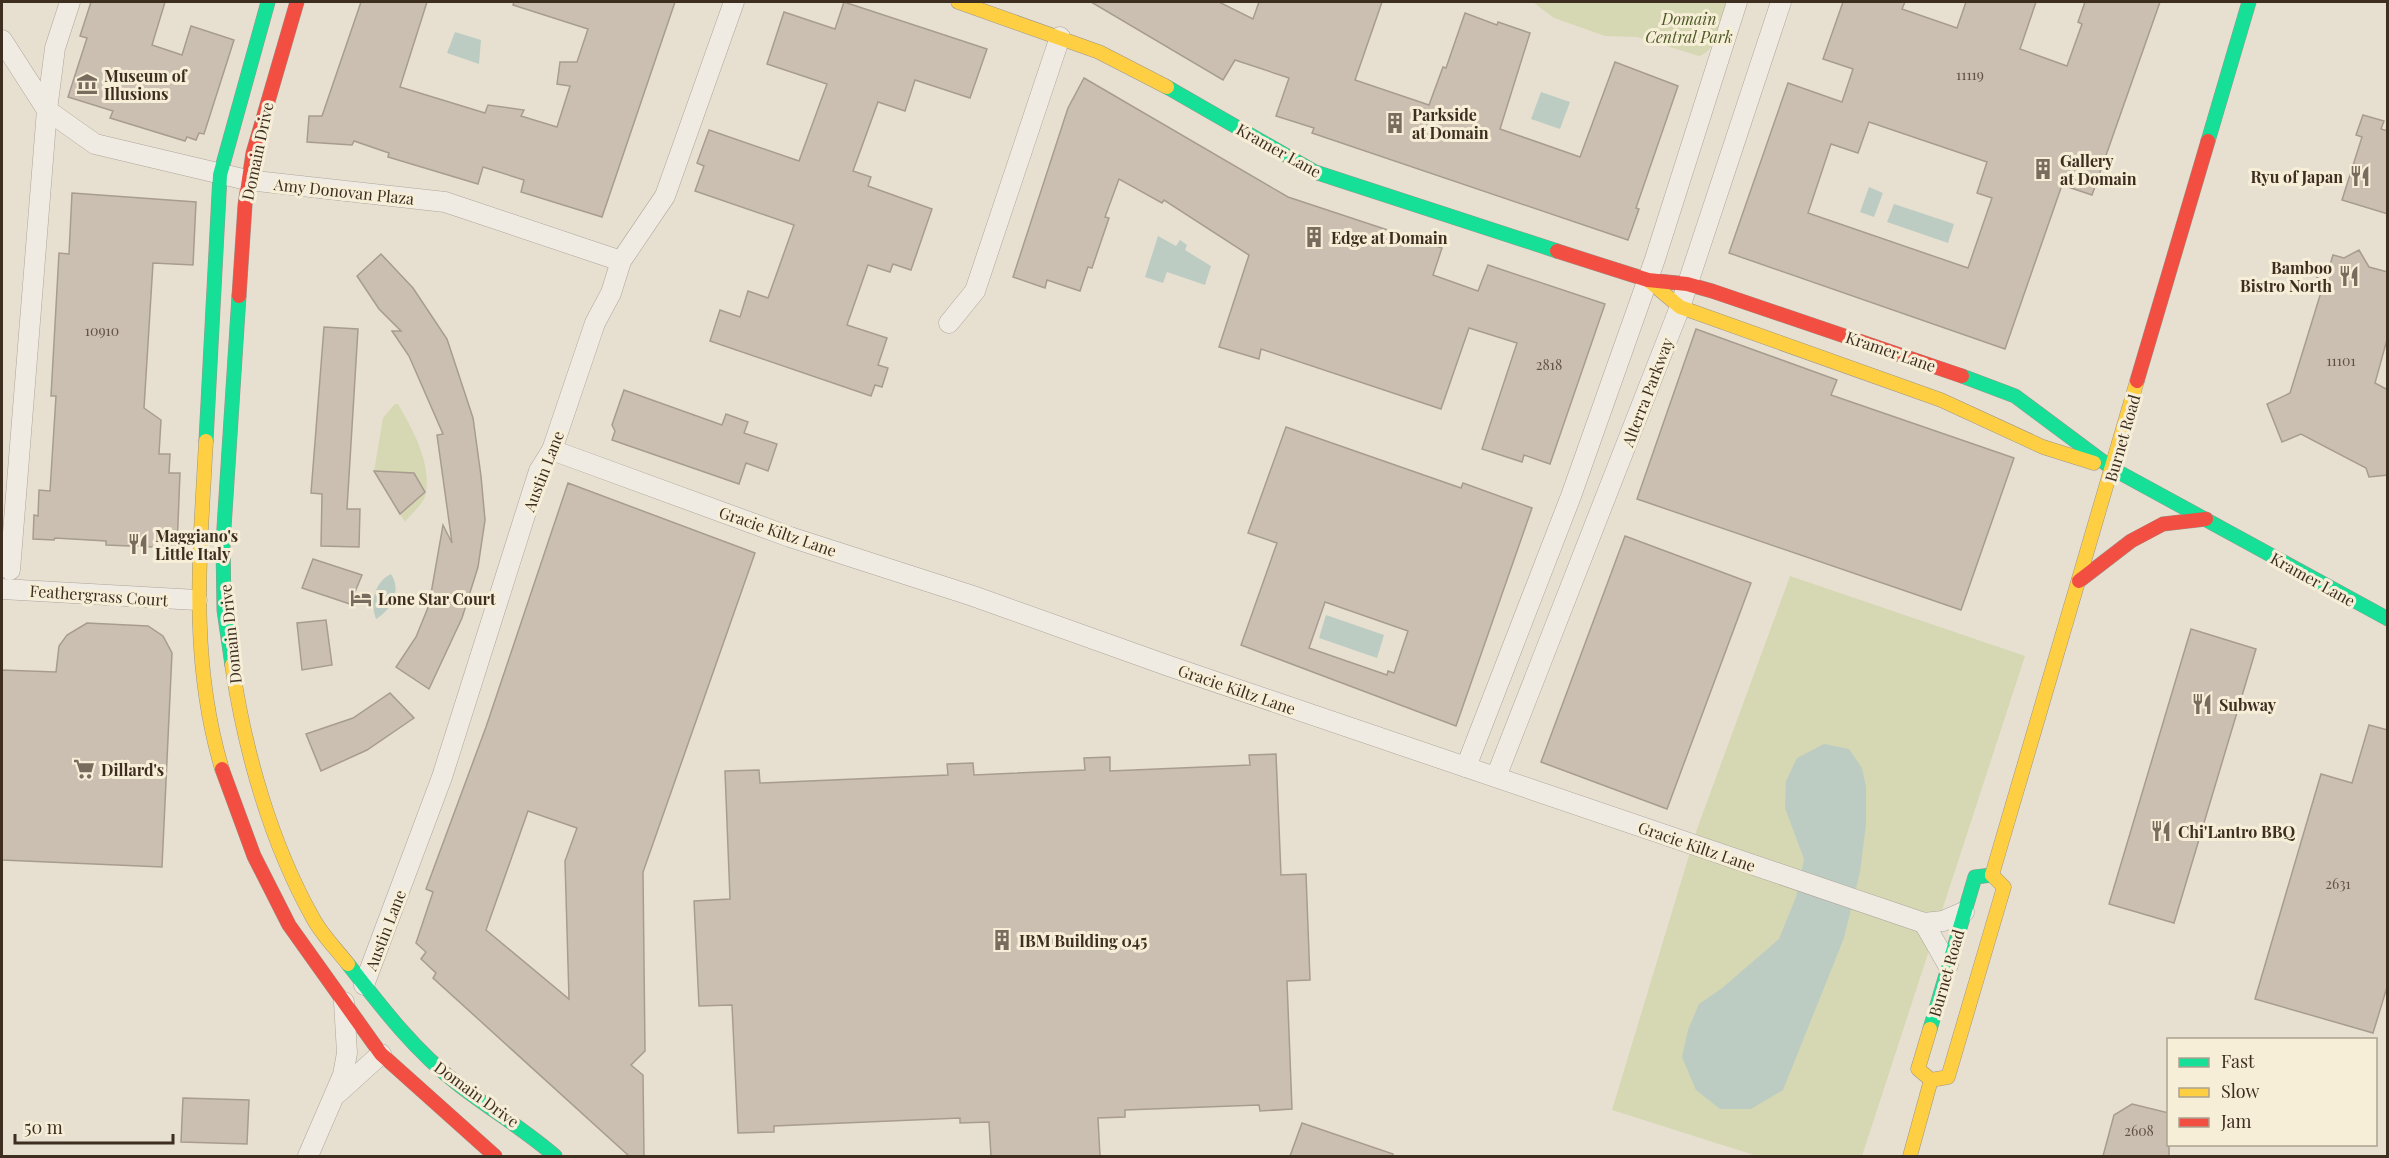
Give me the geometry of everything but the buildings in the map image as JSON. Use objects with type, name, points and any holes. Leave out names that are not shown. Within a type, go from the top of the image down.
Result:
[{"type":"street","points":[[10,570],[47,110],[55,48],[70,2]]},
{"type":"street","name":"Domain Drive","points":[[268,2],[220,175],[197,600],[200,660],[211,732],[231,798],[277,904],[344,1000],[392,1044],[495,1156]]},
{"type":"street","name":"Domain Drive","points":[[297,2],[266,103],[247,180],[223,543],[224,610],[240,718],[263,797],[283,852],[315,922],[364,985],[392,1044],[523,1128],[555,1156]]},
{"type":"street","name":"Austin Lane","points":[[364,985],[442,777],[539,471],[552,450],[595,324],[611,293],[621,261],[665,196],[734,2]]},
{"type":"street","name":"Kramer Lane","points":[[958,2],[1099,52],[1151,78],[1315,172],[1648,280],[1687,284],[1932,365],[2015,396],[2113,469],[2388,620]]},
{"type":"street","points":[[1466,767],[1571,496],[1648,280],[1737,2]]},
{"type":"street","name":"Alterra Parkway","points":[[1496,777],[1680,307],[1781,2]]},
{"type":"street","name":"Burnet Road","points":[[1992,875],[2113,469],[2248,2]]},
{"type":"street","points":[[949,324],[975,291],[1060,37]]},
{"type":"street","name":"Amy Donovan Plaza","points":[[2,40],[47,110],[95,144],[247,180],[446,202],[621,261]]},
{"type":"street","name":"Kramer Lane","points":[[1648,280],[1680,307],[1941,400],[2043,447],[2113,469]]},
{"type":"street","name":"Gracie Kiltz Lane","points":[[552,450],[790,537],[973,596],[1924,923]]},
{"type":"street","points":[[2079,581],[2131,541],[2163,524],[2206,519]]},
{"type":"street","name":"Feathergrass Court","points":[[2,589],[197,600]]},
{"type":"street","points":[[197,600],[204,602],[211,610],[218,670]]},
{"type":"street","points":[[229,727],[236,756],[263,797]]},
{"type":"street","name":"Burnet Road","points":[[1992,875],[2004,887],[1948,1077],[1932,1080],[1918,1069],[1948,965],[1975,878],[1992,875]]},
{"type":"street","points":[[277,904],[302,894]]},
{"type":"street","points":[[1948,965],[1924,923],[1943,921],[1964,912]]},
{"type":"street","points":[[308,1156],[334,1097],[347,1053],[344,1000]]},
{"type":"street","points":[[334,1097],[392,1044]]},
{"type":"street","points":[[1910,1156],[1932,1080]]},
{"type":"green space","name":"Domain Central Park","points":[[1533,2],[1727,2],[1715,41],[1711,48],[1699,56],[1637,37],[1605,36],[1554,18]]},
{"type":"green space","points":[[395,404],[398,404],[415,436],[426,473],[425,497],[405,522],[374,471],[383,418]]},
{"type":"green space","points":[[1790,576],[2025,656],[1862,1156],[1757,1156],[1612,1110],[1697,829]]},
{"type":"shaded area","points":[[455,32],[481,40],[479,64],[447,53]]},
{"type":"shaded area","points":[[1541,92],[1570,102],[1560,129],[1531,119]]},
{"type":"shaded area","points":[[1869,187],[1883,193],[1874,217],[1860,212]]},
{"type":"shaded area","points":[[1894,204],[1954,224],[1948,243],[1887,222]]},
{"type":"shaded area","points":[[1158,236],[1176,246],[1180,240],[1187,245],[1185,250],[1211,266],[1205,285],[1167,272],[1163,283],[1145,277]]},
{"type":"shaded area","points":[[391,574],[396,587],[394,599],[387,610],[376,619],[373,606],[377,588]]},
{"type":"shaded area","points":[[1326,615],[1384,635],[1377,658],[1319,638]]},
{"type":"shaded area","points":[[1824,744],[1849,749],[1862,768],[1866,787],[1866,824],[1860,872],[1844,938],[1783,1090],[1751,1109],[1720,1109],[1696,1090],[1682,1057],[1688,1030],[1699,1004],[1721,989],[1779,939],[1796,897],[1804,859],[1785,808],[1786,781],[1797,758]]},
{"type":"traffic: fast","points":[[206,441],[220,175],[268,2]]},
{"type":"traffic: fast","points":[[2208,141],[2249,2]]},
{"type":"traffic: fast","points":[[1167,87],[1315,172],[1557,251]]},
{"type":"traffic: fast","points":[[232,665],[224,610],[223,543],[239,296]]},
{"type":"traffic: fast","points":[[1962,376],[2015,396],[2113,469],[2388,619]]},
{"type":"traffic: fast","points":[[1930,1029],[1975,877],[1992,875]]},
{"type":"traffic: fast","points":[[348,964],[386,1013],[443,1072],[555,1156]]},
{"type":"traffic: slow","points":[[958,2],[1099,52],[1167,87]]},
{"type":"traffic: slow","points":[[1648,280],[1680,307],[1941,400],[2043,447],[2094,463]]},
{"type":"traffic: slow","points":[[1992,875],[2137,381]]},
{"type":"traffic: slow","points":[[206,441],[199,606],[205,687],[222,769]]},
{"type":"traffic: slow","points":[[232,665],[252,764],[285,860],[314,920],[348,964]]},
{"type":"traffic: slow","points":[[1930,1029],[1918,1069],[1931,1080],[1948,1077],[2004,887],[1992,875]]},
{"type":"traffic: slow","points":[[1910,1156],[1931,1080]]},
{"type":"traffic: jam","points":[[239,296],[245,205],[253,153],[297,2]]},
{"type":"traffic: jam","points":[[2137,381],[2208,141]]},
{"type":"traffic: jam","points":[[1557,251],[1648,280],[1687,284],[1712,291],[1962,376]]},
{"type":"traffic: jam","points":[[2079,581],[2131,541],[2163,524],[2206,519]]},
{"type":"traffic: jam","points":[[222,769],[254,856],[289,925],[381,1054],[495,1156]]},
{"type":"place","name":"Museum of Illusions","points":[[87,84]]},
{"type":"place","name":"Parkside at Domain","points":[[1395,123]]},
{"type":"place","name":"Gallery at Domain","points":[[2043,169]]},
{"type":"place","name":"Ryu of Japan","points":[[2360,176]]},
{"type":"place","name":"Edge at Domain","points":[[1314,237]]},
{"type":"place","name":"Bamboo Bistro North","points":[[2349,276]]},
{"type":"place","name":"Maggiano's Little Italy","points":[[138,544]]},
{"type":"place","name":"Lone Star Court","points":[[361,598]]},
{"type":"place","name":"Subway","points":[[2202,704]]},
{"type":"place","name":"Dillard's","points":[[84,769]]},
{"type":"place","name":"Chi'Lantro BBQ","points":[[2161,831]]},
{"type":"place","name":"IBM Building 045","points":[[1002,940]]}]
